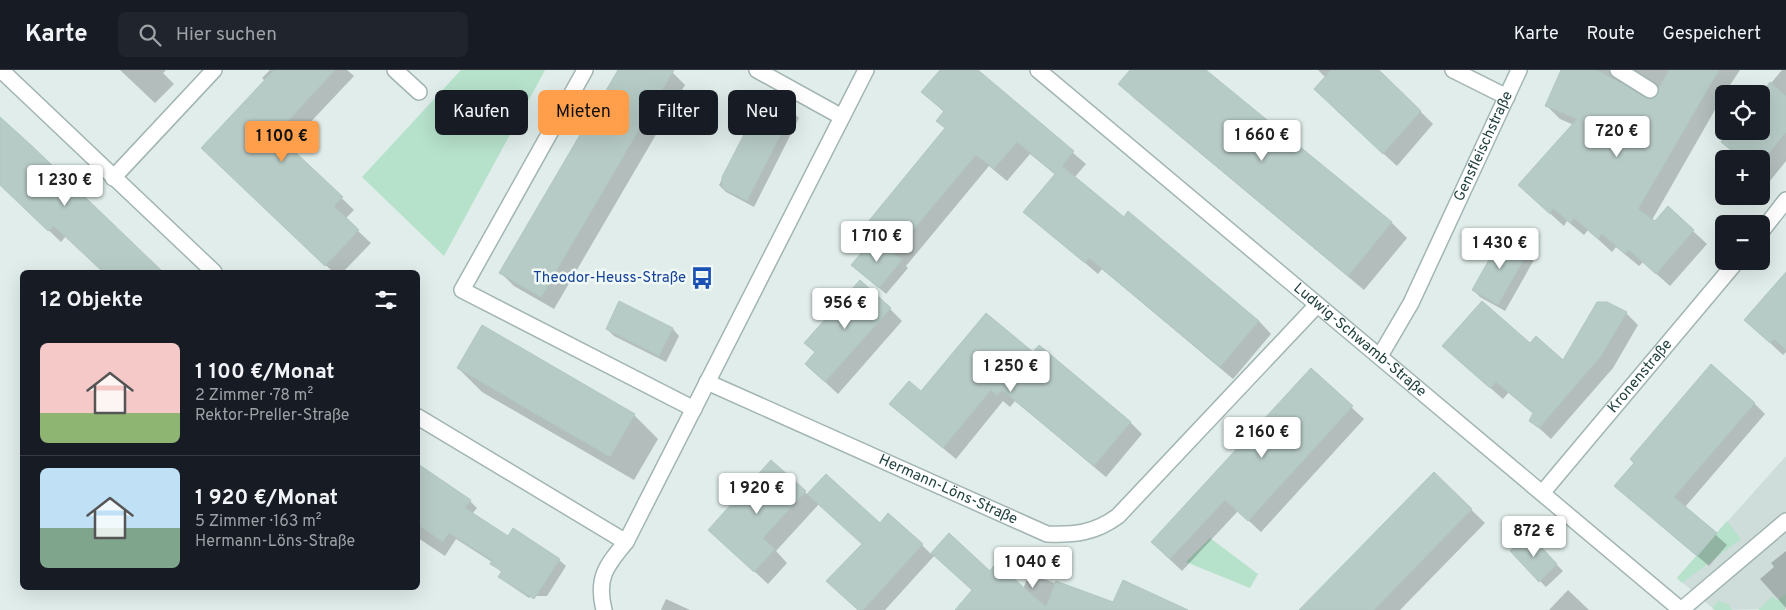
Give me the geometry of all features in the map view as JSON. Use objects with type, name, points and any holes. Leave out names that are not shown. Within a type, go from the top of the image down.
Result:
[{"type":"street","points":[[1,70],[212,270]]},
{"type":"street","points":[[113,178],[214,70]]},
{"type":"street","points":[[396,70],[419,92]]},
{"type":"street","points":[[585,70],[462,290],[694,409]]},
{"type":"street","points":[[757,70],[842,117]]},
{"type":"street","points":[[604,610],[601,583],[606,566],[626,542],[866,70]]},
{"type":"street","name":"Ludwig-Schwamb-Straße","points":[[1038,70],[1543,492],[1681,610]]},
{"type":"street","points":[[1453,70],[1507,97]]},
{"type":"street","name":"Gensfleischstraße","points":[[1380,356],[1411,303],[1519,70]]},
{"type":"street","points":[[1618,70],[1650,90]]},
{"type":"street","points":[[1770,220],[1786,200]]},
{"type":"street","name":"Kronenstraße","points":[[1543,492],[1729,270]]},
{"type":"street","name":"Hermann-Löns-Straße","points":[[707,382],[1047,534],[1071,535],[1090,532],[1105,526],[1118,516],[1317,305]]},
{"type":"street","points":[[420,418],[626,542]]},
{"type":"street","points":[[1681,610],[1786,521]]},
{"type":"shaded area","points":[[1786,456],[1786,609],[1715,610],[1677,578]]},
{"type":"green space","points":[[461,70],[545,70],[528,101],[528,90],[442,90]]},
{"type":"green space","points":[[435,98],[435,135],[510,135],[444,256],[362,177]]},
{"type":"green space","points":[[1727,521],[1741,539],[1682,583],[1677,578]]},
{"type":"green space","points":[[1210,538],[1258,574],[1250,588],[1186,562]]},
{"type":"green space","points":[[1786,594],[1785,610],[1758,610],[1773,596],[1777,601]]},
{"type":"green space","points":[[1718,601],[1728,604],[1732,610],[1715,610],[1712,608]]},
{"type":"building","points":[[274,70],[335,70],[276,134],[343,197],[334,206],[359,230],[325,266],[201,148]]},
{"type":"building","points":[[618,70],[674,70],[662,90],[639,90],[639,130],[541,297],[499,273],[580,135],[629,135],[629,90],[606,90]]},
{"type":"building","points":[[940,70],[978,70],[1074,151],[1062,166],[1124,217],[1128,211],[1259,321],[1220,367],[1089,258],[1085,263],[1023,212],[1055,174],[1017,142],[994,169],[976,155],[894,253],[863,228],[945,128],[936,121],[944,111],[921,92]]},
{"type":"building","points":[[1130,70],[1206,70],[1392,222],[1348,276],[1118,84]]},
{"type":"building","points":[[1331,70],[1379,70],[1421,111],[1383,154],[1314,89]]},
{"type":"building","points":[[1561,70],[1597,70],[1650,99],[1658,95],[1659,88],[1669,70],[1719,70],[1638,209],[1655,221],[1668,206],[1694,230],[1656,274],[1629,250],[1625,254],[1602,234],[1598,239],[1574,218],[1570,223],[1553,208],[1550,214],[1518,185],[1577,119],[1545,106]]},
{"type":"building","points":[[1770,82],[1786,96],[1786,132],[1770,152],[1770,150],[1731,150],[1721,142],[1723,140],[1770,140],[1770,85],[1768,85]]},
{"type":"building","points":[[0,117],[161,270],[101,270],[54,226],[48,231],[0,185]]},
{"type":"building","points":[[744,135],[780,135],[747,201],[722,188],[722,177]]},
{"type":"building","points":[[1503,235],[1529,250],[1498,305],[1472,290]]},
{"type":"building","points":[[874,238],[902,260],[879,288],[851,265]]},
{"type":"building","points":[[1786,272],[1786,350],[1774,339],[1770,343],[1744,320]]},
{"type":"building","points":[[860,280],[891,308],[825,382],[805,364],[815,352],[804,343]]},
{"type":"building","points":[[619,301],[673,328],[659,356],[606,329]]},
{"type":"building","points":[[1482,301],[1530,343],[1536,336],[1563,360],[1597,302],[1607,302],[1627,312],[1601,356],[1539,428],[1529,421],[1533,413],[1496,382],[1490,388],[1442,346]]},
{"type":"building","points":[[986,313],[1033,352],[1039,345],[1131,422],[1094,466],[1002,390],[997,396],[991,390],[943,448],[889,404],[909,381],[921,391]]},
{"type":"building","points":[[482,325],[635,414],[610,457],[457,368]]},
{"type":"building","points":[[1711,364],[1755,403],[1674,497],[1717,533],[1697,556],[1614,486],[1634,463],[1630,459]]},
{"type":"building","points":[[1311,368],[1353,406],[1248,521],[1225,500],[1170,559],[1151,542]]},
{"type":"building","points":[[771,460],[806,491],[763,538],[775,549],[754,572],[708,530]]},
{"type":"building","points":[[420,465],[471,500],[465,508],[508,536],[513,528],[560,559],[534,599],[498,577],[502,571],[490,564],[492,560],[449,533],[443,542],[420,526]]},
{"type":"building","points":[[1434,472],[1472,509],[1374,610],[1299,610]]},
{"type":"building","points":[[826,474],[880,523],[888,513],[923,544],[863,610],[858,610],[826,581],[862,544],[807,494]]},
{"type":"building","points":[[949,533],[990,571],[996,563],[1046,607],[1056,581],[1113,602],[1123,580],[1188,610],[955,610],[972,590],[931,553]]},
{"type":"building","points":[[1529,534],[1557,564],[1539,582],[1510,551]]},
{"type":"place","name":"Theodor-Heuss-Straße","points":[[702,278]]}]
